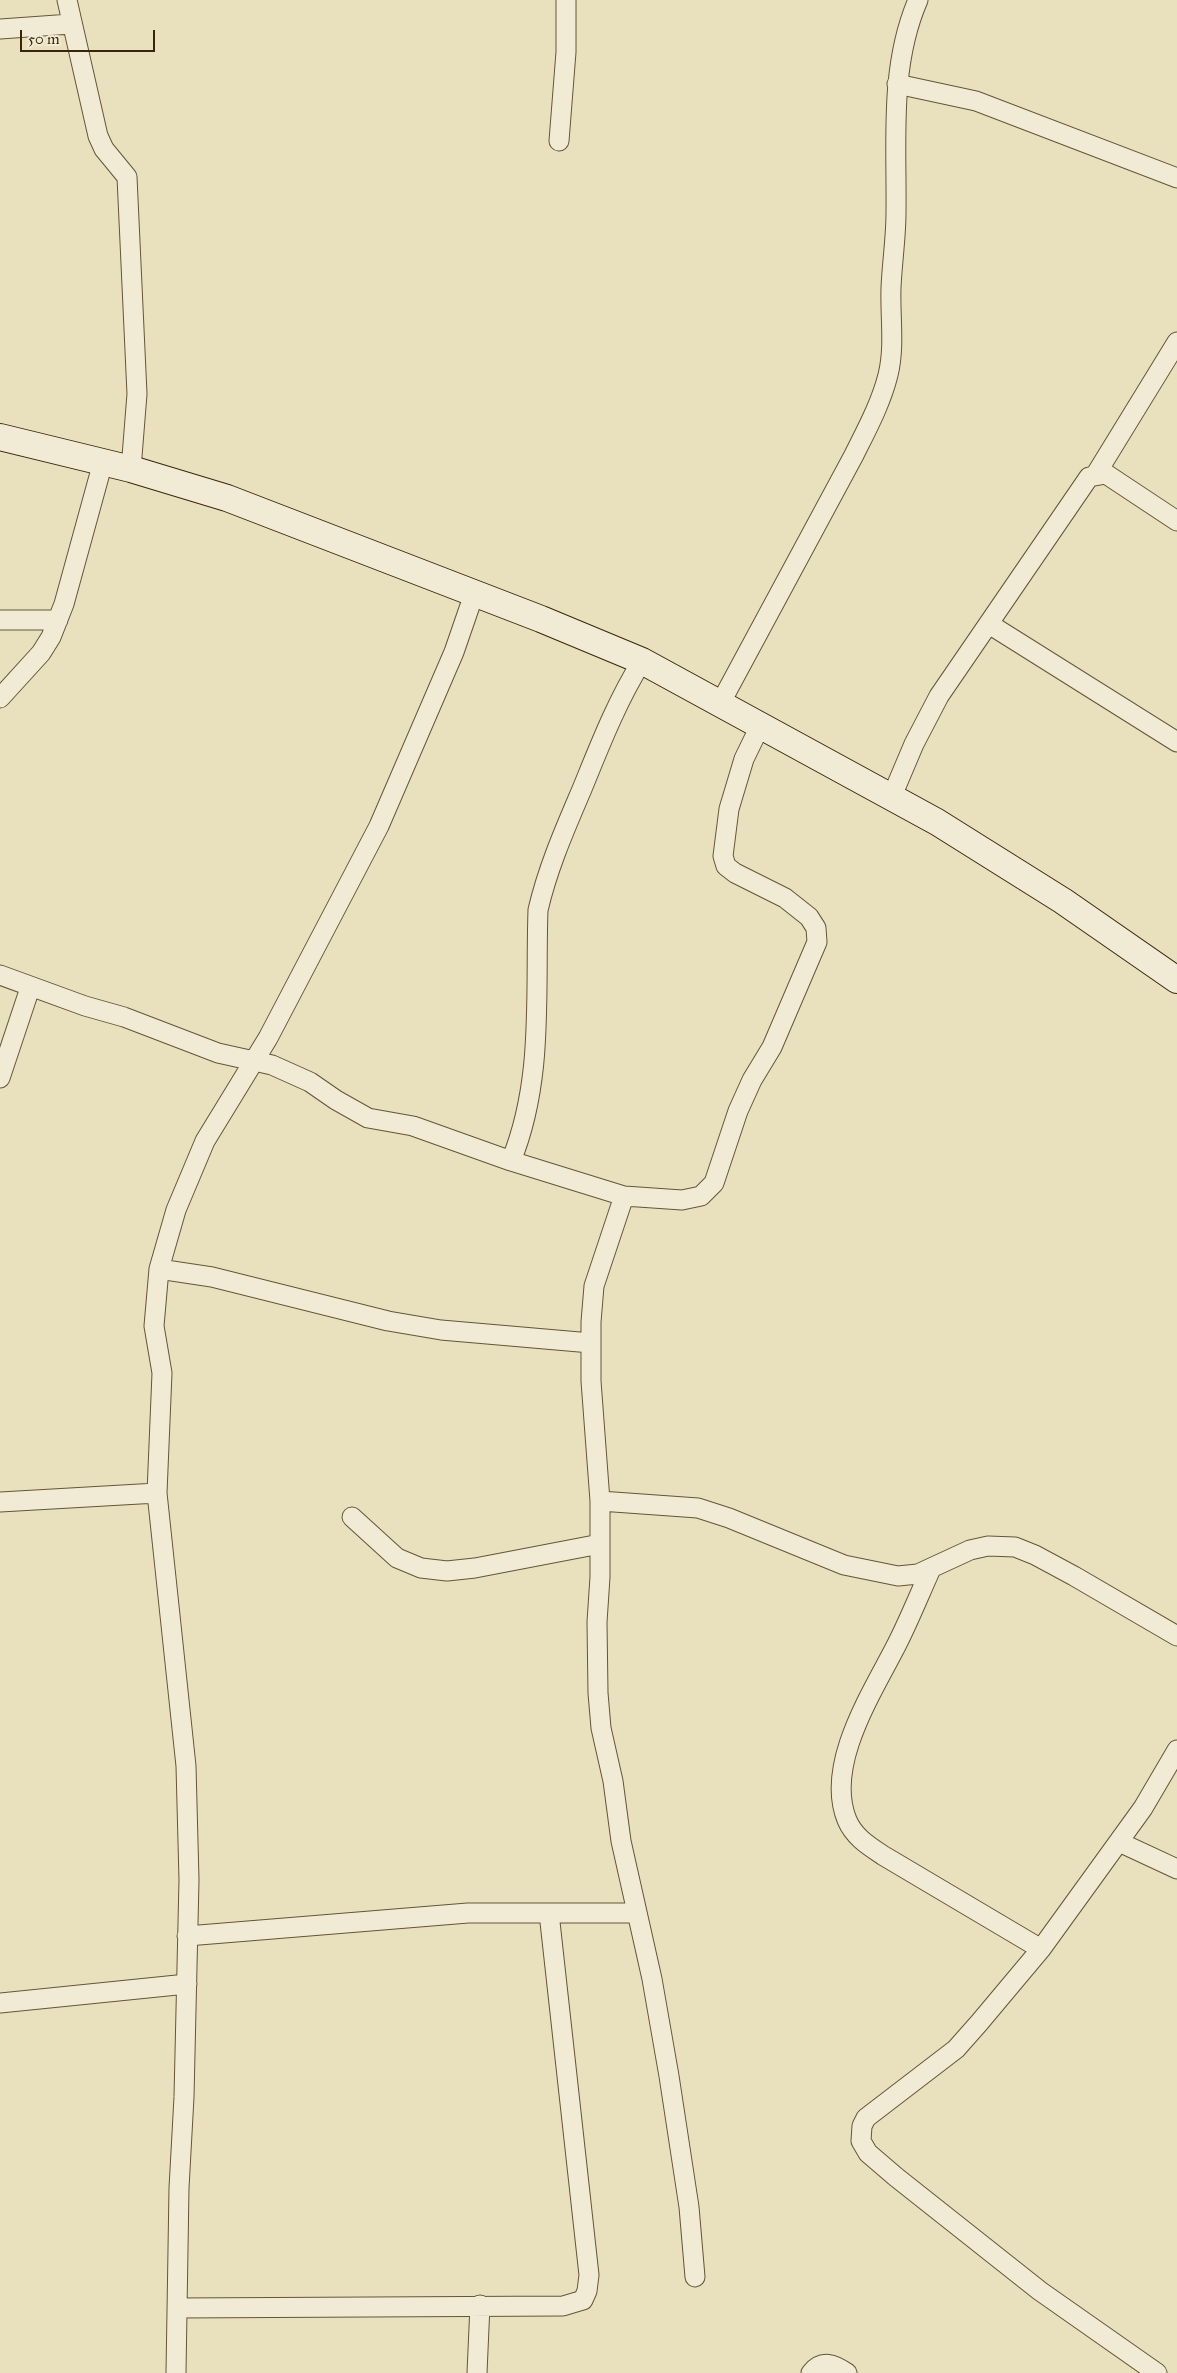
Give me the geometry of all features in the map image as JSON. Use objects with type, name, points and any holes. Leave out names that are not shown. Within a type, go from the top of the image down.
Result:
[{"type":"street","points":[[67,0],[98,136],[104,149],[127,177],[137,394],[131,469]]},
{"type":"street","points":[[559,142],[566,52],[566,0]]},
{"type":"street","points":[[721,702],[854,455],[873,416],[888,375],[892,344],[891,289],[896,215],[896,84],[910,18],[918,0]]},
{"type":"street","points":[[0,29],[71,24]]},
{"type":"street","points":[[896,84],[976,101],[1177,178]]},
{"type":"street","points":[[1096,474],[1177,342]]},
{"type":"street","points":[[0,437],[131,469],[227,498],[642,661],[892,796],[1063,901],[1177,980]]},
{"type":"street","points":[[0,698],[41,653],[51,637],[58,620],[103,462]]},
{"type":"street","points":[[892,796],[925,720],[1089,477],[1096,474],[1106,474],[1177,521]]},
{"type":"street","points":[[176,2373],[179,2188],[189,1880],[186,1766],[157,1493],[162,1373],[154,1326],[159,1269],[176,1210],[205,1141],[254,1062],[379,826],[454,652],[474,594]]},
{"type":"street","points":[[0,620],[58,620]]},
{"type":"street","points":[[989,624],[1177,742]]},
{"type":"street","points":[[511,1161],[529,1102],[536,1048],[538,910],[543,888],[555,850],[599,748],[642,661]]},
{"type":"street","points":[[0,975],[30,988],[124,1017],[203,1048],[272,1065],[310,1082],[336,1100],[368,1118],[413,1126],[511,1161],[624,1196],[682,1200],[701,1196],[714,1183],[720,1168],[727,1136],[752,1080],[772,1047],[817,942],[816,928],[809,916],[785,898],[735,873],[726,866],[723,856],[729,809],[744,759],[761,724]]},
{"type":"street","points":[[0,1078],[30,988]]},
{"type":"street","points":[[624,1196],[594,1286],[591,1343],[591,1381],[600,1501],[597,1622],[601,1728],[613,1781],[621,1841],[669,2076],[689,2207],[695,2277]]},
{"type":"street","points":[[159,1269],[212,1277],[281,1296],[441,1330],[591,1343]]},
{"type":"street","points":[[0,1502],[157,1493]]},
{"type":"street","points":[[600,1501],[679,1506],[713,1512],[860,1570],[908,1576],[930,1569],[970,1550],[988,1546],[1015,1547],[1035,1554],[1177,1636]]},
{"type":"street","points":[[352,1517],[397,1558],[420,1568],[447,1571],[475,1568],[600,1544]]},
{"type":"street","points":[[930,1569],[849,1743],[842,1784],[843,1805],[847,1820],[858,1837],[877,1852],[1041,1949]]},
{"type":"street","points":[[1157,2373],[1040,2291],[896,2177],[868,2153],[861,2141],[862,2126],[866,2118],[956,2049],[1041,1949],[1143,1808],[1177,1750]]},
{"type":"street","points":[[1119,1842],[1177,1869]]},
{"type":"street","points":[[187,1936],[468,1913],[637,1913]]},
{"type":"street","points":[[177,2308],[563,2306],[583,2300],[587,2291],[589,2275],[549,1913]]},
{"type":"street","points":[[0,2003],[187,1984]]},
{"type":"street","points":[[477,2373],[480,2305]]},
{"type":"street","points":[[811,2373],[820,2364],[825,2363],[838,2367],[847,2373]]}]
